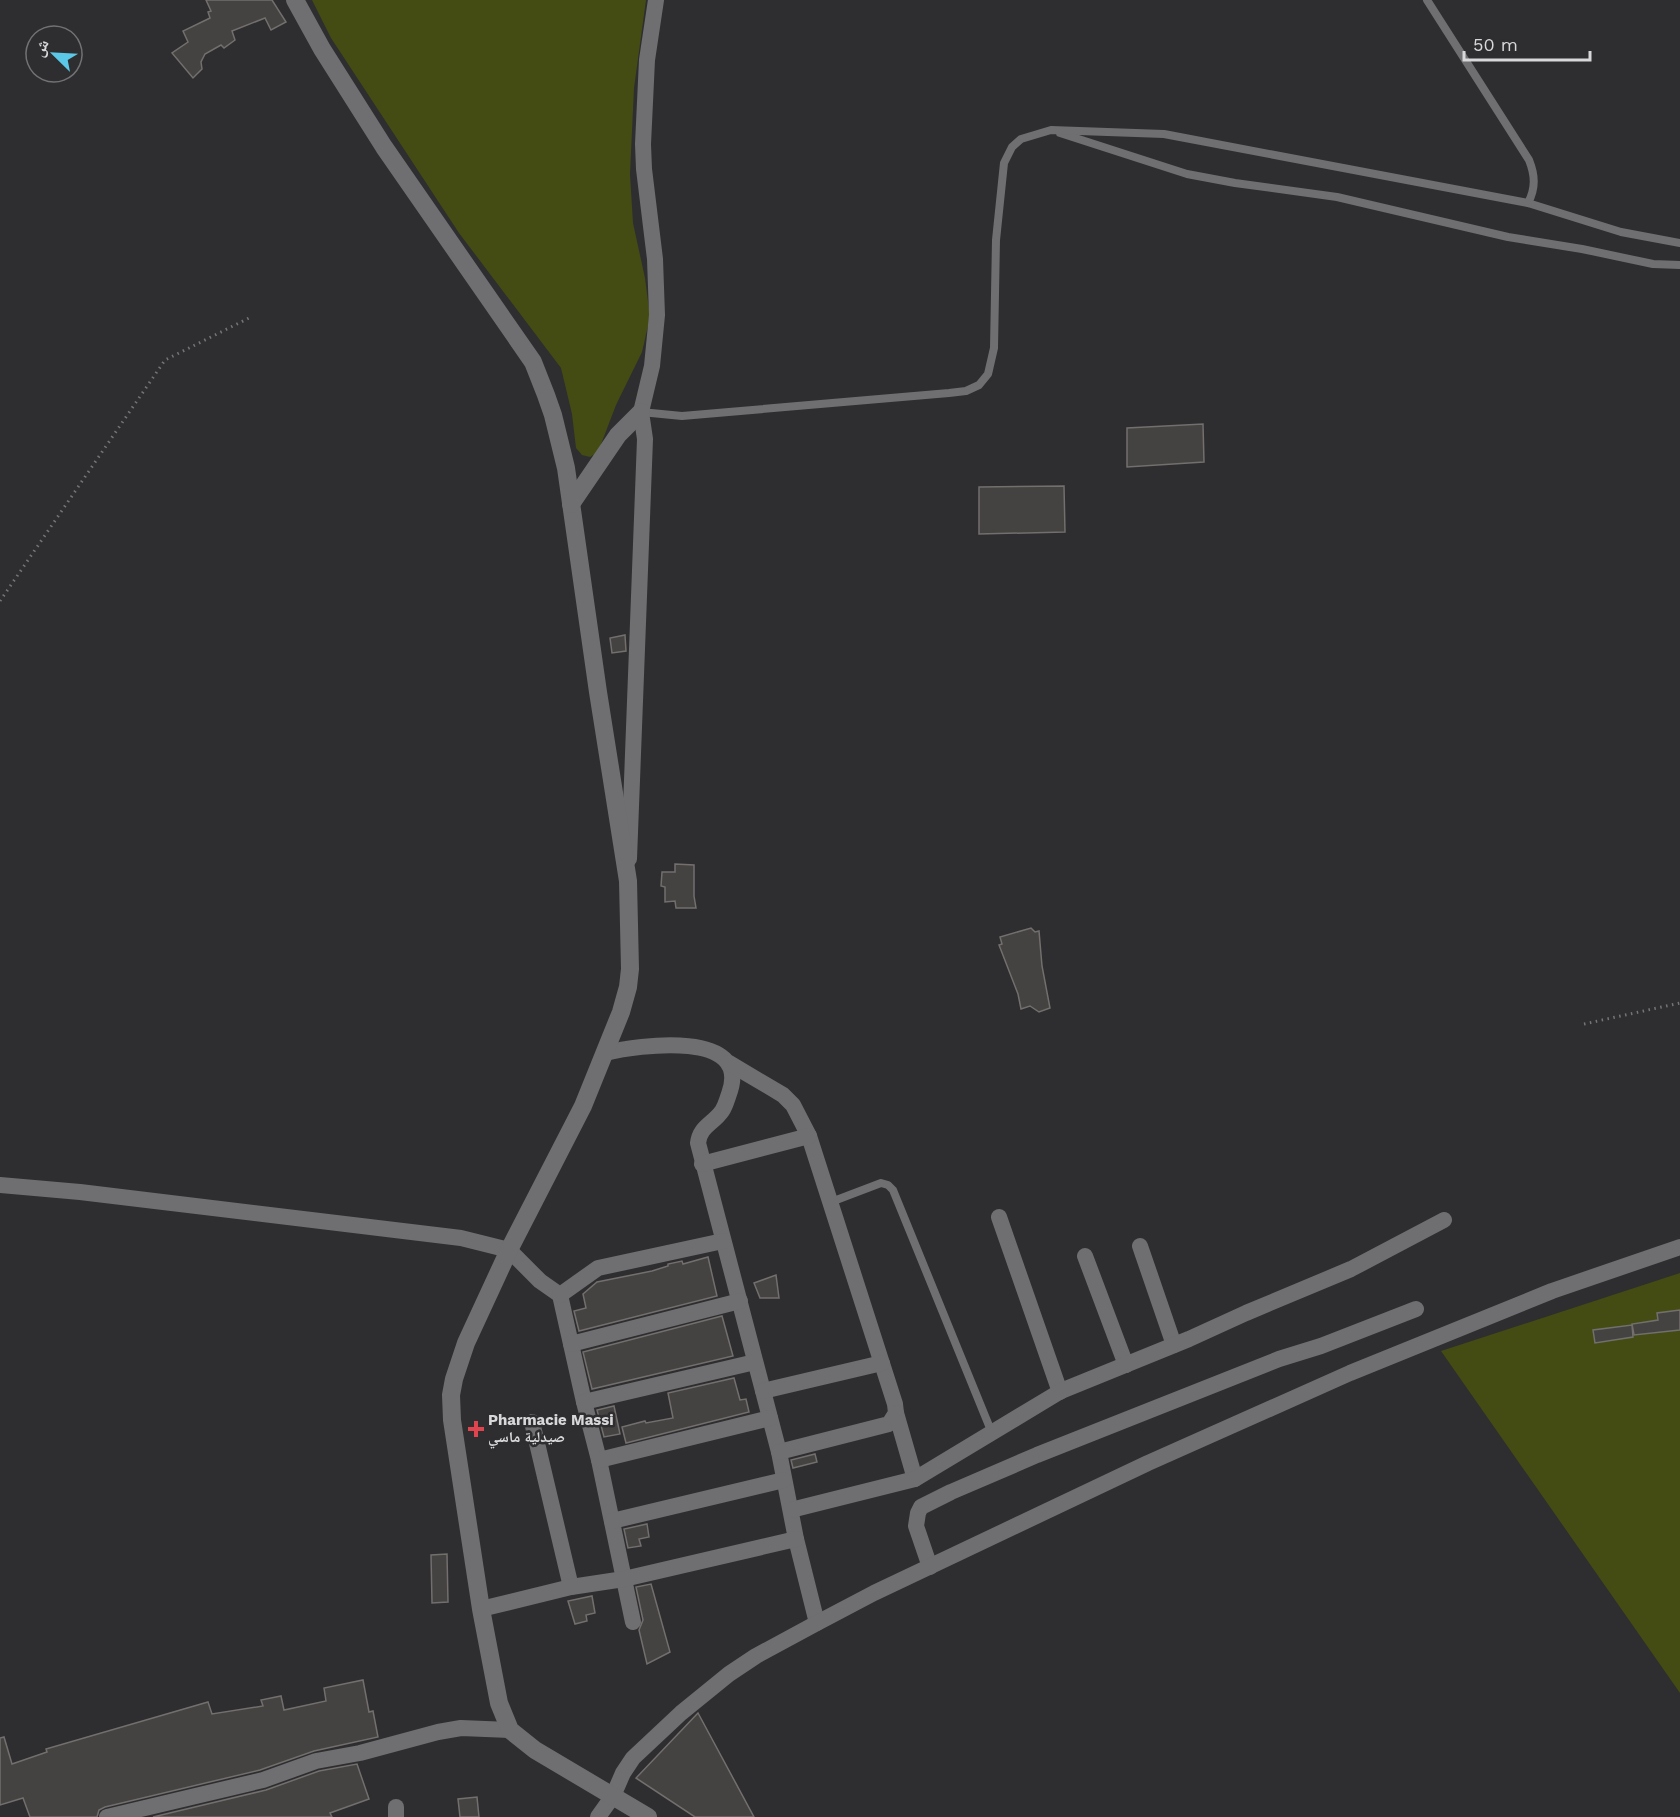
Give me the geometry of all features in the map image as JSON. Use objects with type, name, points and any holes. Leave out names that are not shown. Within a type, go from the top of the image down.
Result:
[{"type":"street","points":[[295,0],[322,49],[384,147],[533,362],[553,415],[566,468],[594,669],[628,881]]},
{"type":"street","points":[[648,1817],[535,1750],[510,1730],[499,1703],[482,1609],[452,1419],[451,1395],[457,1365],[466,1343],[509,1250],[583,1106],[619,1019],[628,987],[630,969],[628,881],[645,439],[641,412],[652,366],[657,315],[655,259],[643,144],[647,60],[656,0]]},
{"type":"street","points":[[571,504],[618,435],[641,412]]},
{"type":"street","points":[[605,1053],[624,1048],[674,1044],[705,1049],[783,1095],[793,1105],[809,1137],[831,1202],[895,1404],[915,1479]]},
{"type":"street","points":[[729,1063],[732,1069],[732,1084],[723,1111],[699,1133],[698,1143],[779,1452],[796,1539],[817,1623]]},
{"type":"street","points":[[702,1164],[809,1137]]},
{"type":"street","points":[[0,1185],[80,1192],[450,1237],[509,1250],[540,1281],[560,1295],[584,1402],[600,1460],[633,1622]]},
{"type":"street","points":[[999,1217],[1060,1392]]},
{"type":"street","points":[[790,1510],[915,1479],[1060,1392],[1174,1346],[1351,1269],[1444,1220]]},
{"type":"street","points":[[560,1295],[598,1268],[723,1241]]},
{"type":"street","points":[[1140,1246],[1174,1346]]},
{"type":"street","points":[[598,1817],[613,1796],[623,1773],[633,1758],[708,1689],[756,1656],[817,1623],[1148,1463],[1350,1373],[1552,1291],[1680,1247]]},
{"type":"street","points":[[1085,1256],[1126,1365]]},
{"type":"street","points":[[571,1344],[740,1301]]},
{"type":"street","points":[[930,1567],[916,1526],[921,1507],[1069,1442],[1279,1359],[1322,1346],[1416,1310]]},
{"type":"street","points":[[584,1402],[755,1362]]},
{"type":"street","points":[[763,1391],[882,1363]]},
{"type":"street","points":[[779,1452],[889,1424],[896,1413]]},
{"type":"street","points":[[600,1460],[770,1418]]},
{"type":"street","points":[[532,1422],[571,1587]]},
{"type":"street","points":[[612,1521],[784,1480]]},
{"type":"street","points":[[482,1609],[571,1587],[624,1579],[796,1539]]},
{"type":"street","points":[[108,1817],[263,1780],[316,1761],[360,1753],[438,1732],[460,1728],[510,1730]]},
{"type":"lane","points":[[1427,0],[1529,160],[1534,171],[1535,182],[1528,203]]},
{"type":"lane","points":[[641,412],[682,416],[949,393],[966,391],[979,385],[988,374],[994,348],[996,240],[1004,163],[1011,147],[1022,139],[1051,130],[1164,134],[1528,203],[1622,232],[1680,243]]},
{"type":"lane","points":[[1051,130],[1187,174],[1337,197],[1508,237],[1653,264],[1680,265]]},
{"type":"lane","points":[[831,1202],[881,1184],[888,1185],[893,1190],[992,1433]]},
{"type":"path","points":[[0,601],[165,360],[249,318]]},
{"type":"path","points":[[1584,1024],[1680,1004]]},
{"type":"green space","points":[[312,0],[646,0],[634,88],[630,174],[633,223],[645,278],[650,317],[642,352],[616,405],[598,452],[590,457],[582,455],[576,448],[572,414],[561,368],[459,233],[331,38]]},
{"type":"green space","points":[[1680,1273],[1680,1693],[1441,1351]]},
{"type":"building","points":[[206,0],[272,0],[286,22],[271,30],[265,18],[232,31],[235,40],[224,48],[221,45],[205,54],[201,62],[202,69],[193,78],[172,53],[188,42],[183,31],[210,18],[208,12],[211,11]]},
{"type":"building","points":[[1203,424],[1204,462],[1127,467],[1127,428]]},
{"type":"building","points":[[1064,486],[1065,532],[979,534],[979,487]]},
{"type":"building","points":[[625,635],[626,651],[612,653],[610,638]]},
{"type":"building","points":[[675,864],[694,865],[696,908],[676,908],[675,901],[665,902],[665,887],[661,886],[662,872],[675,872]]},
{"type":"building","points":[[1031,928],[1035,932],[1039,931],[1042,966],[1050,1008],[1039,1012],[1030,1006],[1021,1009],[1018,994],[999,945],[1002,944],[1000,937]]},
{"type":"building","points":[[708,1257],[717,1296],[579,1331],[574,1311],[586,1308],[583,1294],[597,1282],[652,1271],[668,1266],[668,1264],[682,1261],[683,1264]]},
{"type":"building","points":[[776,1275],[779,1298],[760,1298],[754,1283]]},
{"type":"building","points":[[1680,1310],[1680,1330],[1634,1335],[1632,1324],[1658,1320],[1657,1313]]},
{"type":"building","points":[[722,1316],[733,1356],[592,1389],[583,1352]]},
{"type":"building","points":[[1632,1325],[1633,1337],[1595,1343],[1593,1330]]},
{"type":"building","points":[[734,1378],[740,1400],[746,1399],[749,1412],[626,1443],[622,1427],[645,1421],[646,1423],[673,1418],[668,1393]]},
{"type":"building","points":[[614,1406],[620,1434],[604,1437],[597,1410]]},
{"type":"building","points":[[815,1454],[817,1462],[793,1468],[791,1460]]},
{"type":"building","points":[[647,1524],[649,1537],[639,1539],[641,1546],[628,1548],[624,1529]]},
{"type":"building","points":[[447,1554],[448,1602],[432,1603],[431,1555]]},
{"type":"building","points":[[651,1584],[670,1652],[647,1664],[639,1630],[643,1620],[636,1587]]},
{"type":"building","points":[[592,1596],[595,1613],[586,1615],[587,1621],[575,1624],[568,1601]]},
{"type":"building","points":[[363,1680],[369,1712],[373,1711],[378,1737],[314,1751],[260,1770],[105,1807],[99,1810],[97,1817],[30,1817],[23,1798],[0,1805],[0,1738],[4,1737],[12,1764],[47,1752],[46,1749],[208,1702],[212,1714],[263,1706],[261,1700],[281,1696],[284,1710],[326,1701],[324,1688]]},
{"type":"building","points":[[698,1713],[754,1817],[695,1817],[636,1778]]},
{"type":"building","points":[[357,1764],[369,1799],[330,1813],[332,1817],[153,1817],[266,1790],[319,1771]]},
{"type":"building","points":[[477,1797],[479,1817],[460,1817],[458,1799]]},
{"type":"place","name":"Pharmacie Massi صيدلية ماسي","points":[[476,1429]]}]
